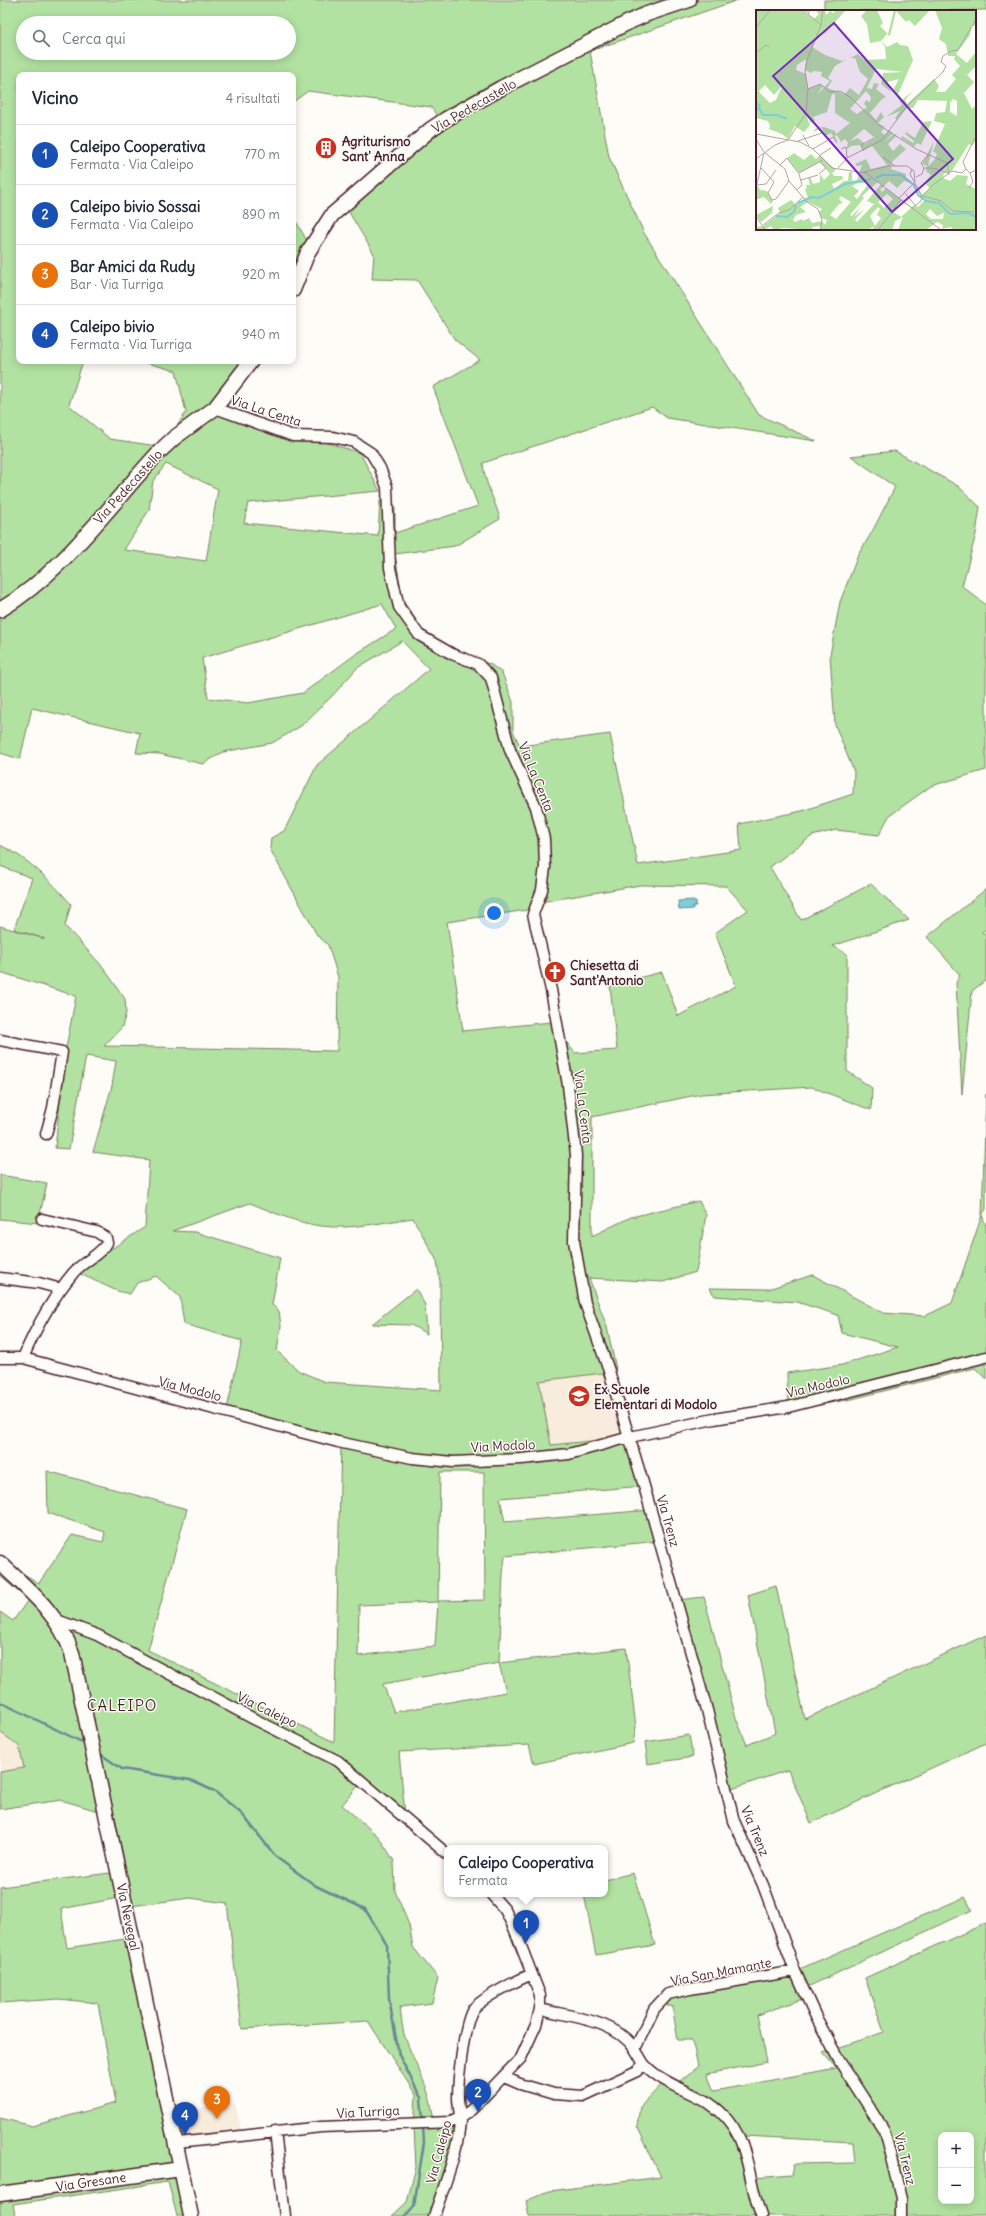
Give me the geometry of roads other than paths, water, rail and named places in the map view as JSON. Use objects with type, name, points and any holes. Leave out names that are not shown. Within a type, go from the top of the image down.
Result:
[{"type":"street","name":"Via Pedecastello","points":[[296,282],[308,252],[332,215],[432,129],[452,115],[629,22],[646,14],[689,0]]},
{"type":"street","name":"Via Pedecastello","points":[[0,610],[22,595],[72,550],[151,461],[174,438],[215,408],[249,364]]},
{"type":"street","name":"Via La Centa","points":[[215,408],[293,436],[342,439],[354,442],[371,453],[380,468],[387,487],[390,568],[399,607],[419,635],[452,654],[478,664],[491,678],[510,750],[536,807],[544,838],[545,866],[542,890],[533,914],[551,990],[568,1085],[576,1154],[574,1241],[579,1274],[586,1303],[630,1437]]},
{"type":"street","points":[[0,1040],[62,1052],[54,1108],[46,1134]]},
{"type":"street","points":[[23,1358],[32,1338],[61,1289],[79,1267],[103,1248],[107,1241],[104,1236],[97,1232],[42,1219]]},
{"type":"street","points":[[0,1278],[39,1283],[61,1289]]},
{"type":"street","name":"Via Modolo","points":[[0,1358],[23,1358],[285,1428],[412,1458],[453,1462],[522,1460],[569,1454],[630,1437],[714,1419],[788,1407],[986,1357]]},
{"type":"street","name":"Via Trenz","points":[[630,1437],[708,1710],[734,1821],[764,1885],[795,1971],[840,2062],[884,2130],[901,2198],[901,2216]]},
{"type":"street","name":"Via Nevegal","points":[[0,1563],[37,1597],[57,1620],[72,1653],[177,2143],[191,2216]]},
{"type":"street","name":"Via Caleipo","points":[[57,1620],[97,1635],[254,1719],[338,1761],[444,1851]]},
{"type":"street","name":"Via Caleipo","points":[[434,2216],[456,2141],[460,2118],[504,2077],[521,2058],[536,2025],[540,2009],[540,1994],[511,1922],[505,1910],[494,1897]]},
{"type":"street","name":"Via San Mamante","points":[[635,2049],[654,2009],[668,1994],[795,1971]]},
{"type":"street","points":[[460,2118],[458,2097],[459,2072],[467,2027],[474,2008],[512,1982],[532,1974]]},
{"type":"street","points":[[540,2009],[609,2027],[622,2034],[635,2049],[644,2064],[666,2080],[709,2103],[734,2128],[742,2140],[761,2216]]},
{"type":"street","points":[[504,2077],[520,2084],[554,2094],[583,2096],[637,2071],[644,2064]]},
{"type":"street","name":"Via Turriga","points":[[177,2143],[275,2131],[321,2127],[451,2122],[460,2118]]},
{"type":"street","points":[[275,2131],[284,2216]]},
{"type":"street","name":"Via Gresane","points":[[0,2194],[181,2169]]},
{"type":"water","points":[[693,900],[693,902],[696,902],[696,906],[693,906],[693,909],[679,910],[678,901]]},
{"type":"waterway","points":[[0,1702],[86,1744]]},
{"type":"waterway","points":[[99,1753],[122,1769],[190,1780],[214,1791],[242,1814],[276,1857],[316,1886],[365,1909],[387,1945],[389,1999],[399,2055],[421,2098],[423,2122]]},
{"type":"waterway","points":[[405,2216],[414,2206],[424,2142],[423,2127]]},
{"type":"place","name":"Agriturismo Sant' Anna","points":[[326,148]]},
{"type":"place","name":"Chiesetta di Sant'Antonio","points":[[555,972]]},
{"type":"place","name":"Ex Scuole Elementari di Modolo","points":[[579,1396]]},
{"type":"place","name":"Caleipo Cooperativa","points":[[526,1943]]},
{"type":"place","name":"Caleipo bivio Sossai","points":[[478,2112]]},
{"type":"place","name":"Bar Amici da Rudy","points":[[217,2119]]},
{"type":"place","name":"Caleipo bivio","points":[[185,2135]]},
{"type":"district","name":"CALEIPO","points":[[122,1705]]}]
